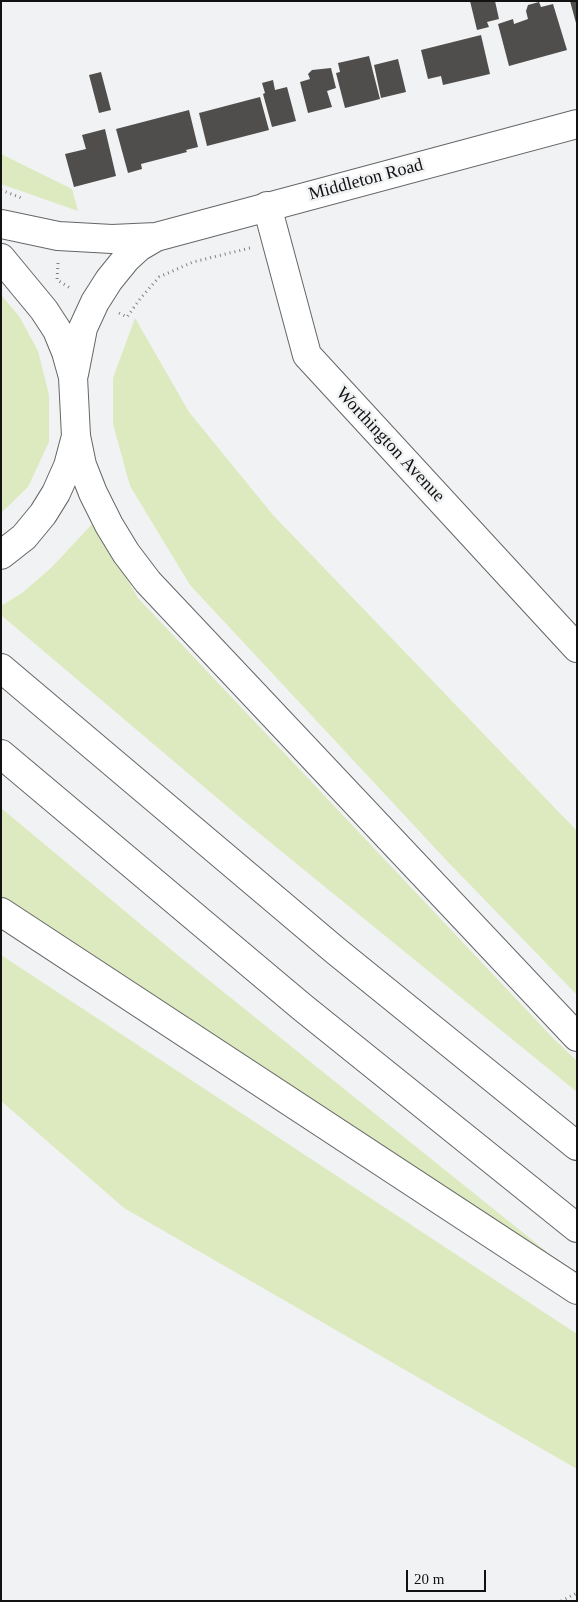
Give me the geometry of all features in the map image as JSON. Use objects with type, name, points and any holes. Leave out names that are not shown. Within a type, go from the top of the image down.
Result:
[{"type":"main road","name":"Middleton Road","points":[[1,224],[58,236],[156,237],[577,124]]},
{"type":"main road","name":"Worthington Avenue","points":[[267,206],[307,355],[577,648]]},
{"type":"main road","name":"Middleton Road","points":[[74,377],[83,328],[95,302],[109,280],[126,259],[139,247],[156,237]]},
{"type":"main road","points":[[1,258],[44,310],[66,352],[74,377],[76,436],[82,465],[93,493],[126,553],[148,582],[577,1037]]},
{"type":"main road","points":[[1,555],[24,537],[43,514],[56,493],[68,466],[76,436]]},
{"type":"main road","points":[[1,668],[336,951],[577,1146]]},
{"type":"main road","points":[[1,754],[302,1007],[577,1228]]},
{"type":"main road","points":[[1,912],[577,1290]]},
{"type":"path","points":[[127,317],[159,277],[193,262],[276,242]]},
{"type":"path","points":[[561,1601],[577,1593]]},
{"type":"green space","points":[[1,154],[72,189],[78,211],[1,184]]},
{"type":"green space","points":[[1,295],[19,316],[38,351],[49,395],[49,442],[28,487],[1,513]]},
{"type":"green space","points":[[135,318],[189,412],[273,515],[577,831],[577,995],[448,862],[190,585],[130,486],[113,424],[113,378]]},
{"type":"green space","points":[[94,522],[138,598],[553,1038],[577,1061],[577,1092],[249,825],[1,615],[1,606],[22,593],[52,567]]},
{"type":"green space","points":[[1,808],[180,957],[547,1252],[542,1254],[1,898]]},
{"type":"green space","points":[[1,955],[577,1334],[577,1469],[124,1208],[1,1101]]},
{"type":"building","points":[[470,1],[495,1],[499,19],[487,22],[489,27],[477,30]]},
{"type":"building","points":[[570,1],[577,1],[577,23],[576,23]]},
{"type":"building","points":[[539,2],[541,7],[553,4],[567,50],[509,66],[498,24],[513,19],[514,24],[528,19],[526,11],[528,5]]},
{"type":"building","points":[[481,35],[490,74],[443,85],[441,76],[428,79],[421,50]]},
{"type":"building","points":[[369,56],[380,99],[345,108],[336,73],[340,72],[338,63]]},
{"type":"building","points":[[398,59],[406,92],[381,98],[374,65]]},
{"type":"building","points":[[331,68],[336,88],[327,91],[332,107],[308,113],[300,82],[310,79],[308,74],[312,70]]},
{"type":"building","points":[[101,72],[111,110],[99,113],[89,75]]},
{"type":"building","points":[[273,80],[275,90],[287,87],[296,121],[272,127],[262,83]]},
{"type":"building","points":[[260,97],[269,130],[207,146],[199,113]]},
{"type":"building","points":[[189,110],[198,147],[186,150],[187,152],[141,164],[142,169],[128,173],[116,129]]},
{"type":"building","points":[[105,129],[116,176],[74,187],[65,154],[86,149],[82,135]]}]
